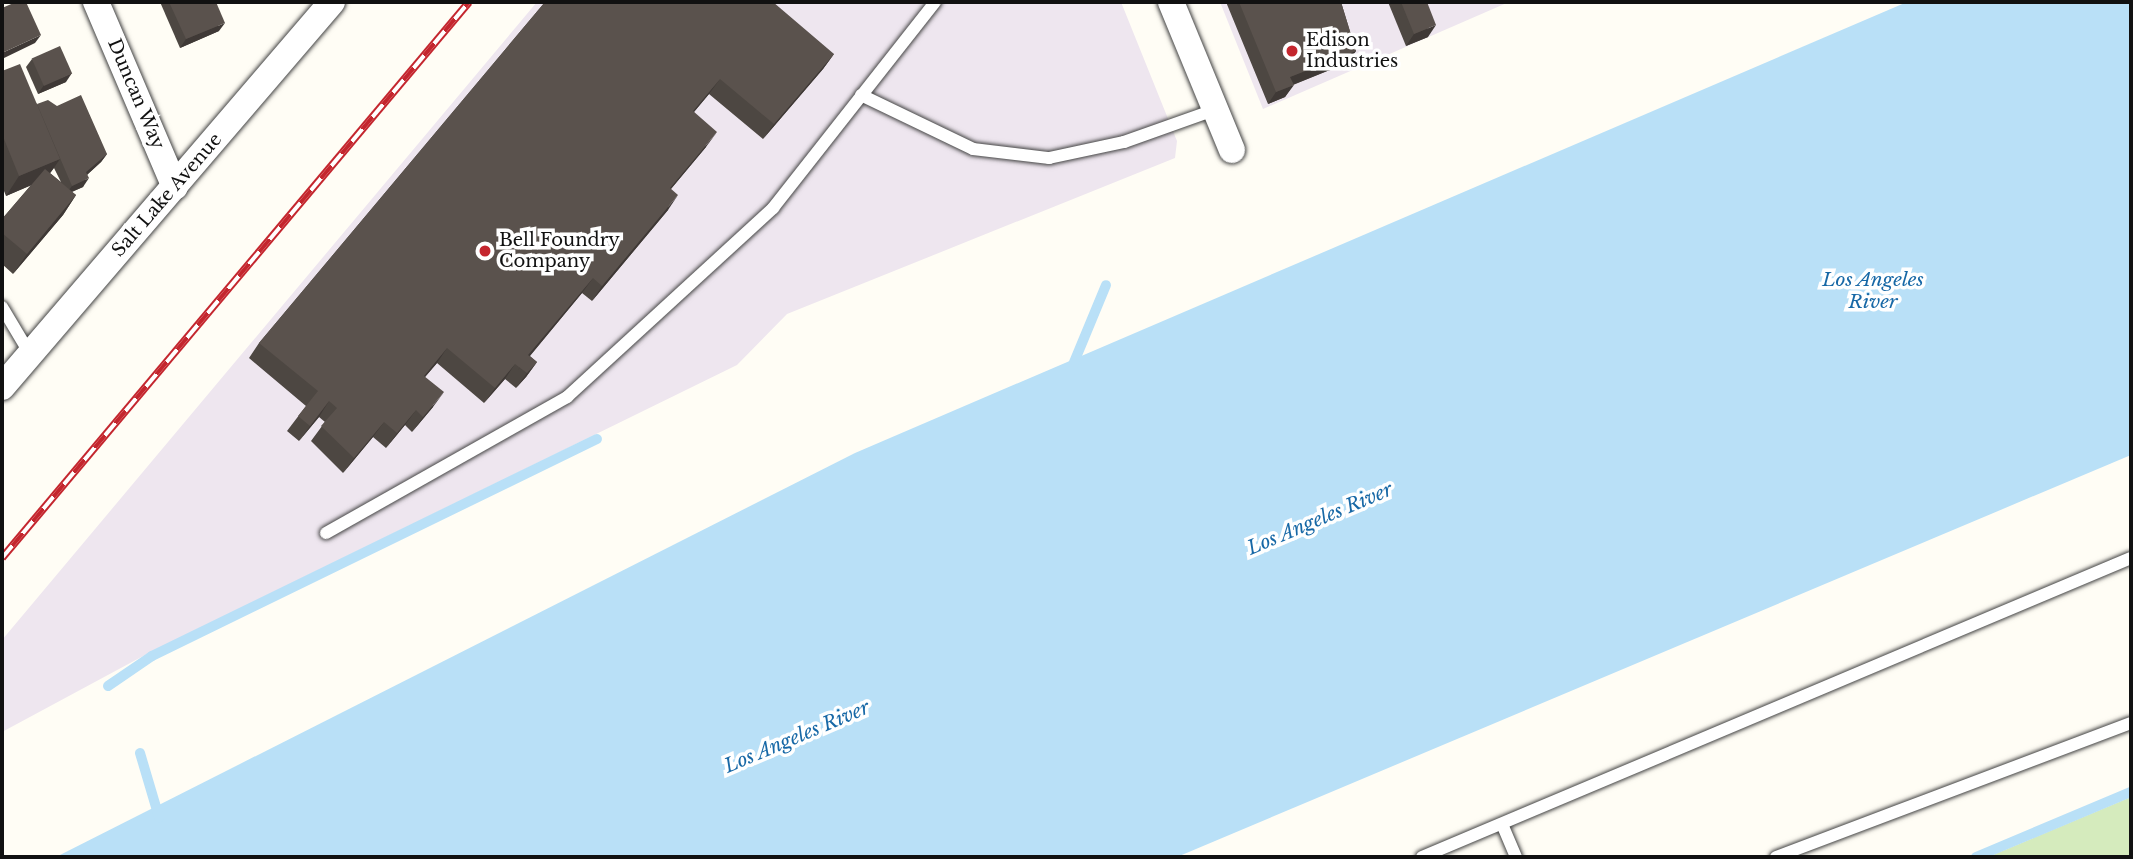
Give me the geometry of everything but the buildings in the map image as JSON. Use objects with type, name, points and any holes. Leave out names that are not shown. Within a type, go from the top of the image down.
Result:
[{"type":"street","name":"Duncan Way","points":[[96,2],[175,187]]},
{"type":"street","name":"Salt Lake Avenue","points":[[2,387],[332,2]]},
{"type":"street","points":[[1171,2],[1231,150]]},
{"type":"lane","points":[[326,533],[567,397],[773,208],[935,2]]},
{"type":"lane","points":[[861,95],[973,149],[1049,158],[1124,142],[1214,110]]},
{"type":"lane","points":[[2,307],[30,354]]},
{"type":"lane","points":[[1422,857],[2131,558]]},
{"type":"lane","points":[[1776,857],[2131,723]]},
{"type":"lane","points":[[1502,824],[1516,857]]},
{"type":"shaded area","points":[[537,2],[1121,2],[1177,141],[1175,158],[787,314],[737,365],[145,655],[2,732],[2,640]]},
{"type":"shaded area","points":[[1220,2],[1509,2],[1263,109]]},
{"type":"green space","points":[[2131,797],[2131,857],[1988,857]]},
{"type":"water","name":"Los Angeles River","points":[[1907,2],[2131,2],[2131,455],[1177,857],[56,857],[855,453]]},
{"type":"waterway","points":[[1070,372],[1106,285]]},
{"type":"waterway","points":[[108,686],[152,656],[597,439]]},
{"type":"waterway","points":[[140,753],[159,817]]},
{"type":"waterway","points":[[1976,857],[2131,792]]},
{"type":"railway","points":[[2,558],[469,2]]},
{"type":"place","name":"Edison Industries","points":[[1292,51]]},
{"type":"place","name":"Bell Foundry Company","points":[[485,251]]}]
